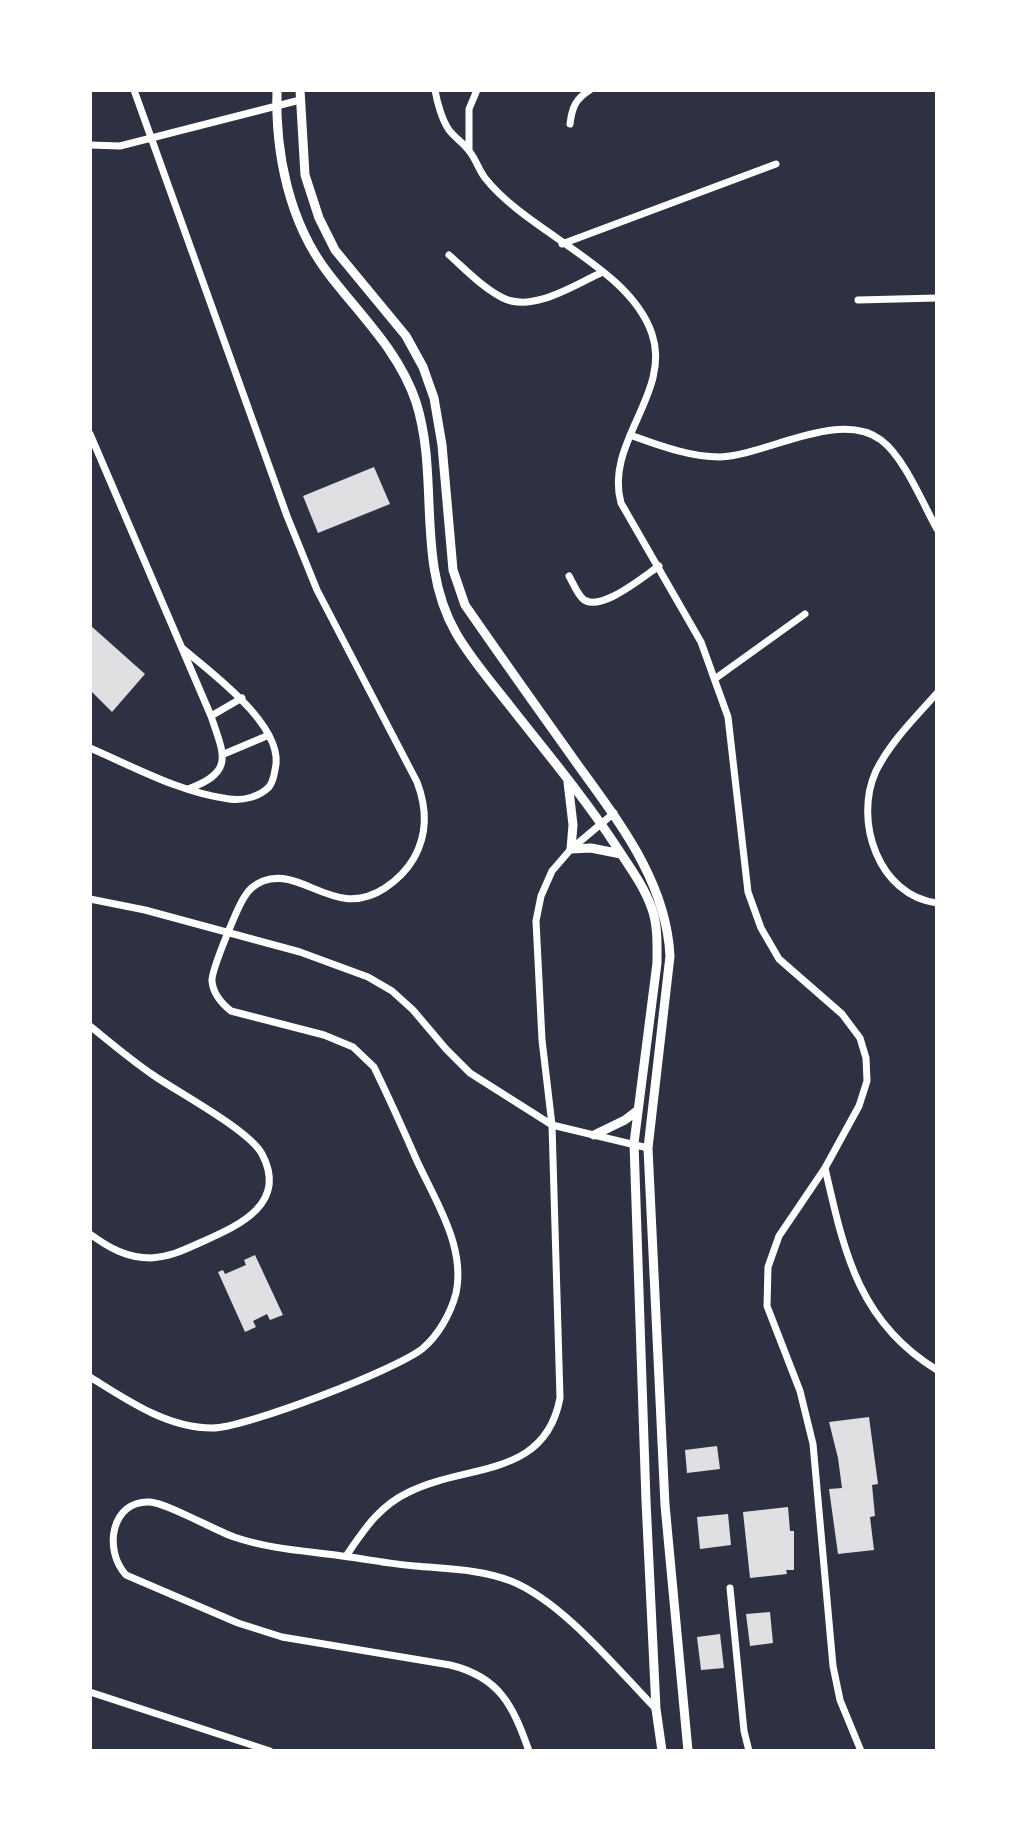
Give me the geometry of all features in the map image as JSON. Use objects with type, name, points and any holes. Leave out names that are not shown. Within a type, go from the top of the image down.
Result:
[{"type":"street","points":[[90,1377],[133,1403],[174,1422],[212,1428],[247,1423],[401,1363],[424,1348],[444,1323],[456,1292],[457,1262],[449,1231],[374,1067],[353,1047],[324,1035],[238,1014],[225,1006],[215,993],[211,977],[242,899],[251,888],[265,880],[289,880],[321,893],[354,901],[380,891],[402,875],[418,852],[424,832],[424,806],[417,782],[317,590],[293,531],[134,90]]},
{"type":"street","points":[[277,90],[284,175],[298,224],[326,270],[389,347],[417,404],[424,448],[434,576],[444,608],[472,655],[602,825],[644,890],[653,911],[657,963],[634,1143],[646,1501],[656,1709],[662,1751]]},
{"type":"street","points":[[435,90],[447,128],[469,150],[485,178],[562,244],[603,272],[636,303],[653,335],[656,369],[620,461],[619,495],[625,511],[701,642],[716,678],[728,717],[748,892],[761,928],[779,959],[842,1014],[860,1038],[866,1058],[867,1081],[859,1106],[825,1168],[779,1236],[768,1267],[767,1306],[800,1391],[813,1444],[833,1666],[840,1700],[861,1751]]},
{"type":"street","points":[[469,150],[469,109],[477,90]]},
{"type":"street","points":[[570,124],[572,108],[579,97],[590,90]]},
{"type":"street","points":[[90,145],[120,146],[150,139],[276,105],[300,95],[305,175],[319,218],[335,250],[406,336],[427,377],[442,445],[453,570],[465,605],[614,813],[654,884],[669,930],[670,956],[648,1148],[665,1505],[688,1751]]},
{"type":"street","points":[[562,244],[776,164]]},
{"type":"street","points":[[449,255],[490,290],[506,300],[525,303],[545,298],[603,272]]},
{"type":"street","points":[[858,300],[937,298]]},
{"type":"street","points":[[630,435],[696,455],[721,457],[753,452],[839,429],[866,432],[882,440],[894,453],[937,529]]},
{"type":"street","points":[[90,434],[211,716],[224,754],[219,771],[205,783],[188,789]]},
{"type":"street","points":[[569,576],[582,599],[595,604],[606,601],[659,566]]},
{"type":"street","points":[[716,678],[805,614]]},
{"type":"street","points":[[90,748],[188,789],[231,799],[256,797],[272,784],[277,762],[269,735],[242,698],[180,646]]},
{"type":"street","points":[[937,693],[892,743],[875,774],[869,802],[870,836],[882,867],[900,889],[926,902],[937,903]]},
{"type":"street","points":[[211,716],[242,698]]},
{"type":"street","points":[[224,754],[269,735]]},
{"type":"street","points":[[567,778],[572,802],[571,849]]},
{"type":"street","points":[[346,1556],[373,1517],[396,1499],[422,1486],[514,1461],[534,1447],[550,1429],[560,1398],[552,1125],[542,1040],[536,921],[545,883],[552,871],[571,849],[614,813]]},
{"type":"street","points":[[571,849],[591,848],[621,854]]},
{"type":"street","points":[[90,899],[145,910],[300,952],[368,977],[392,991],[413,1010],[470,1073],[552,1125],[648,1148]]},
{"type":"street","points":[[90,1026],[151,1074],[252,1140],[264,1157],[269,1177],[261,1206],[247,1220],[172,1255],[152,1258],[129,1255],[106,1246],[90,1234]]},
{"type":"street","points":[[594,1135],[638,1110]]},
{"type":"street","points":[[825,1168],[841,1235],[858,1284],[879,1319],[916,1357],[937,1370]]},
{"type":"street","points":[[529,1751],[506,1698],[475,1673],[450,1665],[282,1637],[238,1623],[126,1575],[116,1562],[112,1537],[125,1513],[132,1507],[151,1502],[233,1537],[262,1545],[379,1562],[473,1571],[509,1580],[545,1599],[656,1709]]},
{"type":"street","points":[[730,1588],[744,1731],[749,1751]]},
{"type":"street","points":[[90,1692],[270,1751]]},
{"type":"building","points":[[374,467],[390,504],[318,533],[303,496]]},
{"type":"building","points":[[90,625],[145,674],[112,712],[90,690]]},
{"type":"building","points":[[255,1255],[283,1315],[270,1320],[267,1314],[253,1321],[256,1327],[245,1332],[218,1272],[223,1270],[225,1274],[246,1265],[244,1260]]},
{"type":"building","points":[[869,1417],[878,1484],[872,1485],[875,1516],[870,1517],[874,1550],[838,1554],[829,1489],[842,1488],[829,1422]]},
{"type":"building","points":[[717,1446],[720,1469],[687,1473],[685,1450]]},
{"type":"building","points":[[788,1507],[790,1531],[794,1531],[794,1570],[786,1570],[787,1574],[750,1578],[743,1512]]},
{"type":"building","points":[[728,1514],[731,1545],[700,1549],[697,1517]]},
{"type":"building","points":[[770,1612],[773,1643],[750,1646],[746,1614]]},
{"type":"building","points":[[720,1634],[724,1668],[701,1670],[697,1637]]}]
